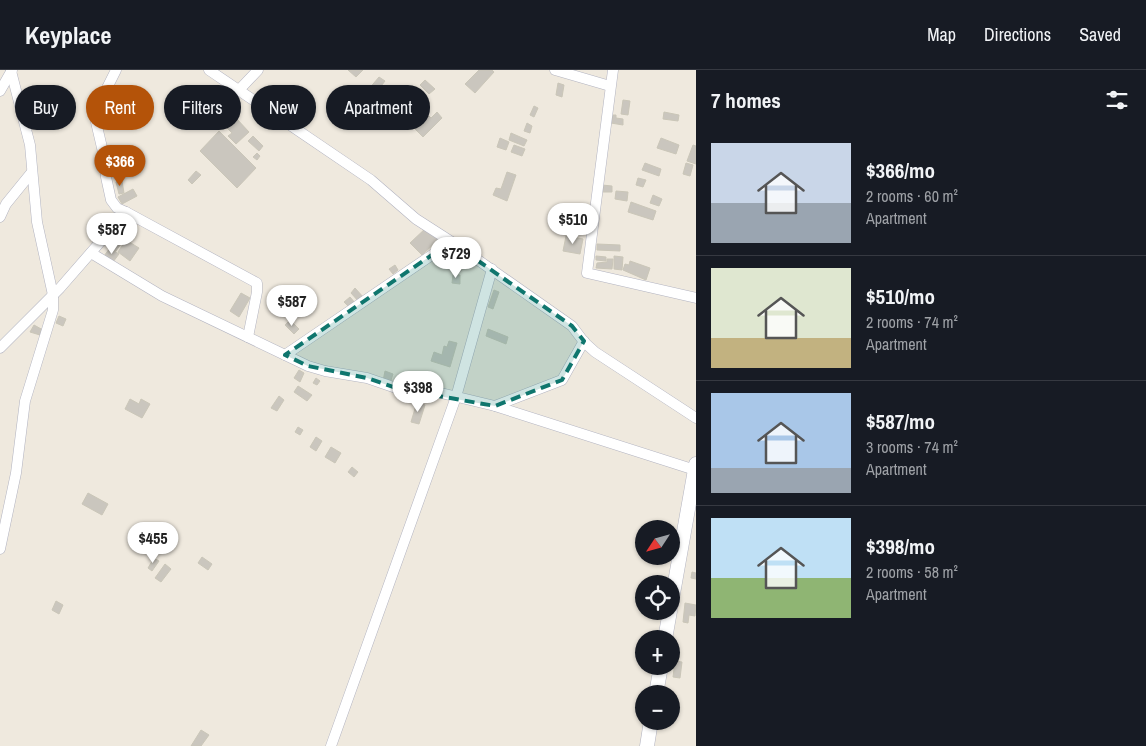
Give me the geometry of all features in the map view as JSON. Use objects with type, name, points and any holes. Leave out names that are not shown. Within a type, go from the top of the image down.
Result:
[{"type":"street","points":[[0,91],[12,70]]},
{"type":"street","points":[[0,549],[16,473],[25,401],[53,310],[53,296],[37,222],[30,145],[12,70]]},
{"type":"street","points":[[116,70],[98,106],[96,122],[111,200],[117,208],[257,283],[248,337]]},
{"type":"street","points":[[209,70],[230,85]]},
{"type":"street","points":[[241,88],[258,70]]},
{"type":"street","points":[[555,70],[610,86]]},
{"type":"street","points":[[613,70],[588,273],[696,298]]},
{"type":"street","points":[[241,93],[370,180],[416,219],[492,269],[572,326],[595,352],[696,418]]},
{"type":"street","points":[[0,217],[6,204],[32,172]]},
{"type":"street","points":[[0,348],[53,296],[101,241],[113,231],[126,212]]},
{"type":"street","points":[[285,355],[451,242]]},
{"type":"street","points":[[91,253],[162,296],[308,366],[325,371],[367,378],[399,389],[441,394],[495,406],[695,467],[676,575]]},
{"type":"street","points":[[331,746],[456,397],[492,269]]},
{"type":"street","points":[[495,406],[562,380],[584,341]]},
{"type":"street","points":[[647,746],[650,730]]},
{"type":"highlighted area","points":[[451,242],[572,326],[584,341],[562,380],[495,406],[399,389],[367,378],[308,366],[285,355]]},
{"type":"building","points":[[348,70],[363,70],[356,77]]},
{"type":"building","points":[[479,70],[492,70],[494,72],[475,93],[465,84]]},
{"type":"building","points":[[379,77],[385,81],[382,85],[372,85]]},
{"type":"building","points":[[425,80],[435,89],[430,93],[430,85],[420,85]]},
{"type":"building","points":[[558,83],[564,85],[562,97],[556,95]]},
{"type":"building","points":[[623,100],[630,101],[628,115],[621,114]]},
{"type":"building","points":[[534,106],[538,108],[534,117],[530,115]]},
{"type":"building","points":[[437,112],[442,118],[430,130],[430,117]]},
{"type":"building","points":[[664,112],[679,115],[678,121],[663,119]]},
{"type":"building","points":[[613,115],[616,115],[616,118],[623,119],[623,125],[611,123]]},
{"type":"building","points":[[241,123],[249,132],[236,144],[228,136],[232,133],[229,130],[241,130]]},
{"type":"building","points":[[527,123],[532,126],[530,133],[524,131]]},
{"type":"building","points":[[416,130],[430,130],[423,137]]},
{"type":"building","points":[[219,131],[256,168],[237,188],[200,151]]},
{"type":"building","points":[[511,133],[527,140],[524,146],[509,140]]},
{"type":"building","points":[[253,136],[263,146],[259,151],[248,141]]},
{"type":"building","points":[[500,138],[509,142],[506,150],[497,147]]},
{"type":"building","points":[[661,138],[679,145],[676,154],[657,148]]},
{"type":"building","points":[[514,145],[525,149],[522,156],[511,152]]},
{"type":"building","points":[[693,145],[696,146],[696,164],[687,161]]},
{"type":"building","points":[[257,153],[260,156],[257,160],[253,157]]},
{"type":"building","points":[[645,163],[661,169],[659,176],[642,170]]},
{"type":"building","points":[[686,163],[693,165],[690,176],[683,174]]},
{"type":"building","points":[[196,171],[201,175],[192,184],[188,180]]},
{"type":"building","points":[[507,172],[516,175],[507,201],[493,195],[496,188],[501,189]]},
{"type":"building","points":[[638,178],[646,180],[643,187],[636,185]]},
{"type":"building","points":[[122,181],[124,193],[119,194],[116,182]]},
{"type":"building","points":[[602,185],[612,186],[612,192],[601,192]]},
{"type":"building","points":[[133,189],[137,196],[122,204],[118,197]]},
{"type":"building","points":[[616,191],[628,192],[627,201],[615,199]]},
{"type":"building","points":[[653,195],[662,199],[659,206],[650,203]]},
{"type":"building","points":[[631,202],[656,211],[653,220],[628,212]]},
{"type":"building","points":[[427,227],[439,239],[422,255],[410,243]]},
{"type":"building","points":[[566,236],[583,239],[580,254],[563,251]]},
{"type":"building","points":[[118,237],[123,241],[116,251],[110,247]]},
{"type":"building","points":[[126,240],[139,248],[130,261],[118,252]]},
{"type":"building","points":[[597,244],[620,245],[620,251],[597,250]]},
{"type":"building","points":[[110,248],[119,254],[113,262],[104,256]]},
{"type":"building","points":[[456,255],[464,257],[461,271],[453,269]]},
{"type":"building","points":[[596,256],[606,257],[606,261],[596,260]]},
{"type":"building","points":[[614,256],[623,257],[622,270],[614,269]]},
{"type":"building","points":[[607,259],[613,259],[612,269],[596,268],[597,263],[607,262]]},
{"type":"building","points":[[630,261],[650,268],[646,280],[623,270],[625,264],[629,265]]},
{"type":"building","points":[[395,265],[398,270],[393,274],[389,269]]},
{"type":"building","points":[[453,275],[460,275],[460,284],[452,283]]},
{"type":"building","points":[[355,288],[364,298],[359,302],[351,293]]},
{"type":"building","points":[[494,290],[499,292],[493,309],[488,307]]},
{"type":"building","points":[[241,293],[250,298],[239,317],[230,311]]},
{"type":"building","points":[[350,297],[356,304],[351,309],[344,302]]},
{"type":"building","points":[[59,316],[66,319],[63,326],[56,323]]},
{"type":"building","points":[[290,320],[299,329],[294,334],[285,325]]},
{"type":"building","points":[[34,325],[43,330],[40,335],[30,332]]},
{"type":"building","points":[[488,329],[508,337],[506,344],[486,336]]},
{"type":"building","points":[[449,341],[457,343],[450,367],[431,361],[434,352],[442,355],[444,346],[447,347]]},
{"type":"building","points":[[299,370],[304,373],[300,382],[294,378]]},
{"type":"building","points":[[385,371],[393,374],[390,383],[383,381]]},
{"type":"building","points":[[316,378],[320,381],[317,385],[313,383]]},
{"type":"building","points":[[298,386],[312,395],[307,401],[294,392]]},
{"type":"building","points":[[279,396],[284,400],[277,411],[271,408]]},
{"type":"building","points":[[130,399],[139,404],[141,399],[150,404],[142,418],[125,409]]},
{"type":"building","points":[[417,402],[425,405],[419,424],[411,422]]},
{"type":"building","points":[[298,427],[303,430],[300,435],[295,432]]},
{"type":"building","points":[[316,437],[322,441],[316,451],[310,447]]},
{"type":"building","points":[[331,447],[341,453],[335,463],[325,457]]},
{"type":"building","points":[[352,467],[358,472],[354,477],[348,472]]},
{"type":"building","points":[[88,493],[108,504],[102,515],[82,504]]},
{"type":"building","points":[[202,557],[212,564],[208,570],[198,563]]},
{"type":"building","points":[[154,558],[159,561],[152,571],[148,568]]},
{"type":"building","points":[[165,564],[171,569],[161,582],[155,578]]},
{"type":"building","points":[[692,572],[696,573],[696,579],[691,578]]},
{"type":"building","points":[[56,601],[63,605],[59,614],[52,610]]},
{"type":"building","points":[[685,603],[696,605],[695,616],[689,615],[688,623],[683,622]]},
{"type":"building","points":[[680,662],[682,662],[680,678],[673,677],[673,675],[680,675]]},
{"type":"building","points":[[201,730],[209,735],[201,746],[191,746]]}]
